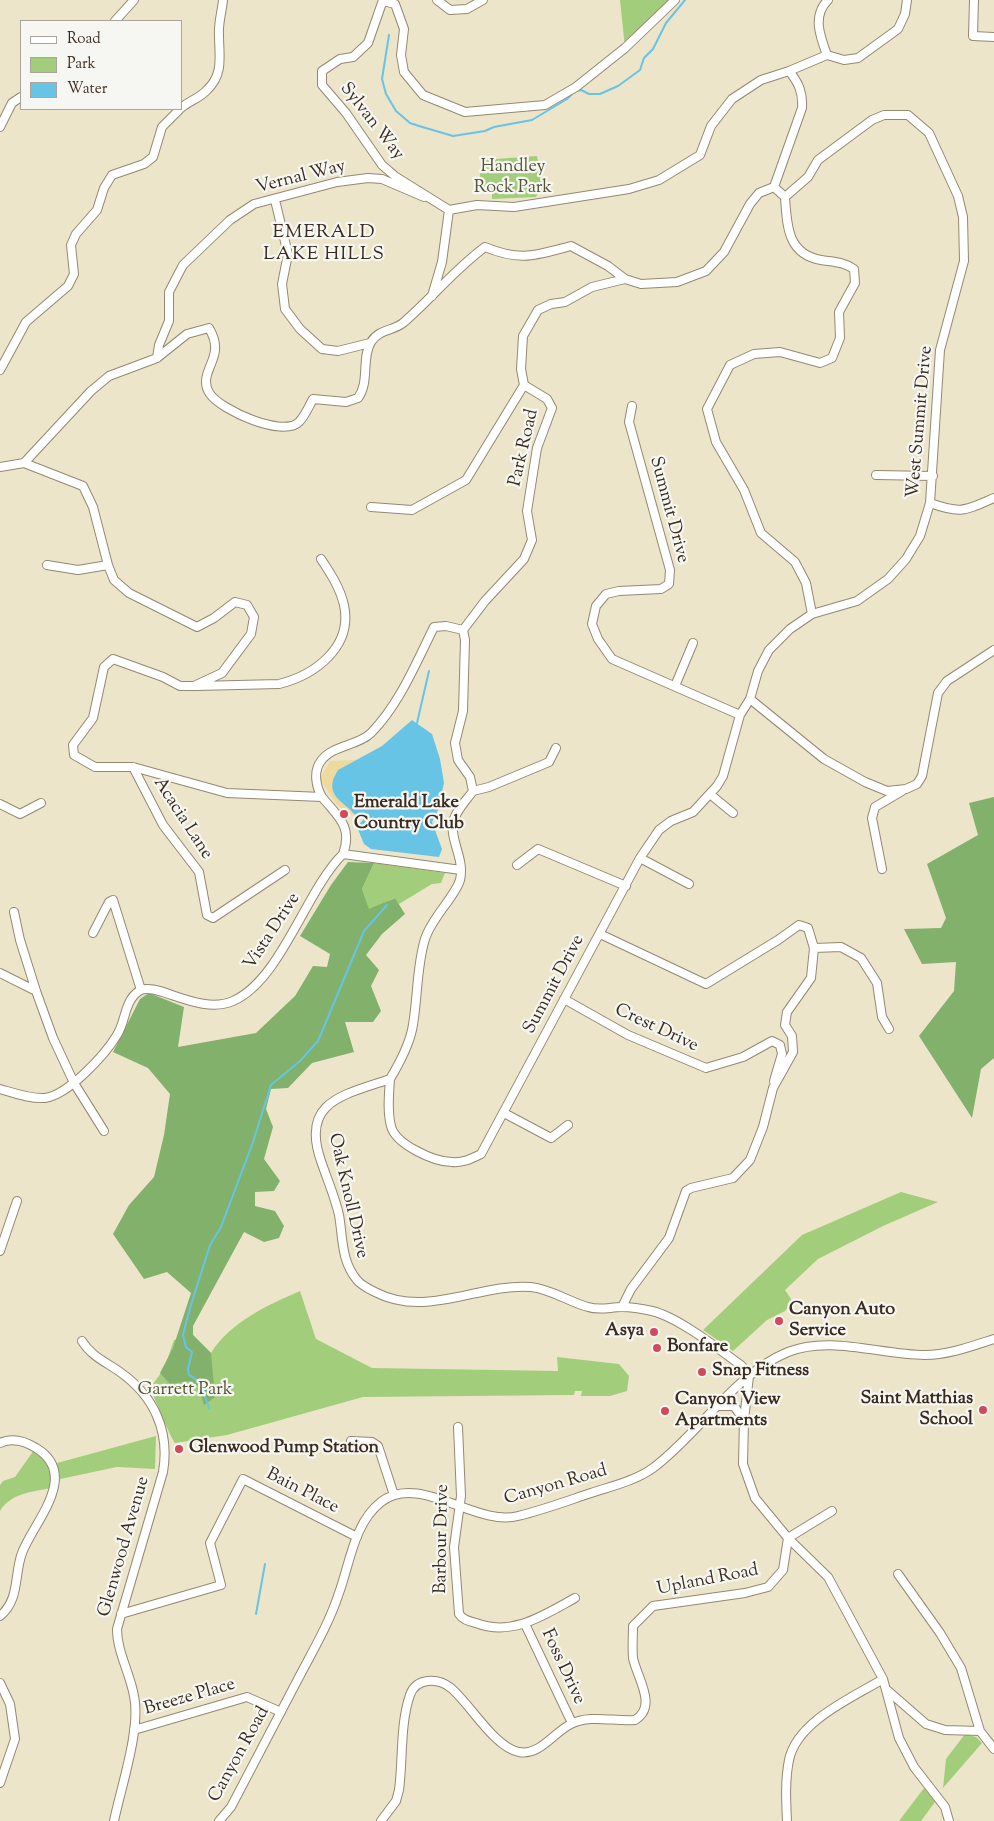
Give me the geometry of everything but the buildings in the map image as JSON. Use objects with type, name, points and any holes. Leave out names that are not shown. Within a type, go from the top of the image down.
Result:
[{"type":"street","points":[[116,20],[134,0]]},
{"type":"street","points":[[182,107],[206,92],[214,82],[220,69],[219,34],[223,0]]},
{"type":"street","points":[[437,0],[450,10],[467,9],[482,0]]},
{"type":"street","name":"Sylvan Way","points":[[431,198],[396,177],[382,165],[346,113],[322,85],[322,71],[340,59],[353,57],[368,43],[383,1],[395,4],[404,29],[401,55],[404,72],[423,95],[465,112],[545,105],[576,87],[625,48],[675,0]]},
{"type":"street","points":[[827,55],[818,31],[818,21],[821,9],[828,0]]},
{"type":"street","points":[[432,298],[442,262],[448,210],[477,205],[514,207],[629,189],[659,180],[700,155],[711,126],[732,99],[761,80],[790,71],[827,55],[844,60],[858,58],[891,36],[902,22],[907,0]]},
{"type":"street","points":[[974,0],[972,36],[994,37]]},
{"type":"street","points":[[275,200],[288,254],[282,284],[285,308],[300,329],[322,349],[338,351],[370,343],[384,330],[397,328],[432,298],[468,260],[485,247],[506,256],[531,256],[571,246],[608,266],[625,279],[641,284],[677,282],[706,272],[724,252],[750,204],[759,193],[774,187],[802,108],[802,95],[790,71]]},
{"type":"street","points":[[0,127],[12,103],[20,98]]},
{"type":"street","points":[[0,370],[26,322],[68,286],[74,274],[71,245],[76,234],[97,210],[104,188],[112,175],[144,164],[153,157],[162,127],[168,118],[178,110]]},
{"type":"street","name":"West Summit Drive","points":[[750,698],[758,671],[769,650],[790,629],[812,614],[858,601],[888,579],[906,559],[920,536],[930,503],[940,350],[964,261],[963,217],[958,196],[929,133],[908,115],[884,115],[872,120],[818,160],[808,177],[785,197]]},
{"type":"street","name":"Vernal Way","points":[[157,358],[159,345],[169,321],[169,292],[183,265],[230,220],[254,204],[275,200],[290,194],[337,182],[368,178],[382,179],[421,197],[431,198],[448,210]]},
{"type":"street","points":[[774,187],[785,197],[786,223],[794,246],[810,258],[846,264],[854,269],[855,284],[839,312],[840,338],[832,358],[820,363],[780,352],[754,354],[730,365],[707,409],[716,442],[744,490],[762,533],[795,562],[806,583],[812,614]]},
{"type":"street","points":[[524,385],[521,368],[524,336],[538,310],[551,304],[565,302],[592,287],[625,279]]},
{"type":"street","points":[[24,463],[91,390],[109,376],[157,358],[187,334],[209,328],[214,339],[215,351],[205,376],[209,393],[222,406],[266,425],[285,428],[299,422],[314,399],[346,402],[358,398],[364,378],[370,343]]},
{"type":"street","name":"Park Road","points":[[370,507],[412,510],[466,480],[524,385],[547,398],[552,408],[537,448],[527,510],[532,540],[524,559],[484,600],[463,630]]},
{"type":"street","name":"Summit Drive","points":[[632,406],[629,422],[670,570],[669,584],[660,589],[619,591],[606,594],[596,606],[592,624],[598,639],[612,658],[740,715]]},
{"type":"street","points":[[0,467],[24,463],[83,486],[93,507],[108,565],[114,580],[129,593],[197,627],[214,618],[235,602],[247,605],[254,616],[251,634],[222,672],[194,686]]},
{"type":"street","points":[[876,475],[932,476]]},
{"type":"street","points":[[930,503],[954,511],[972,508],[994,498]]},
{"type":"street","points":[[322,559],[337,584],[345,617],[337,647],[329,658],[292,681],[279,684],[194,686],[180,686],[163,677],[113,659],[104,666],[94,718],[73,745],[74,755],[95,767],[133,767],[227,793],[322,797]]},
{"type":"street","points":[[47,565],[78,570],[108,565]]},
{"type":"street","points":[[461,870],[343,854],[348,842],[345,827],[322,797],[316,784],[317,768],[321,761],[327,755],[370,734],[389,710],[434,628],[446,626],[463,630],[465,640],[463,711],[455,743],[458,760],[470,777],[473,792]]},
{"type":"street","points":[[675,686],[693,643]]},
{"type":"street","points":[[882,869],[872,818],[875,807],[917,784],[922,776],[938,694],[947,681],[994,650]]},
{"type":"street","points":[[750,698],[824,759],[887,791],[906,789]]},
{"type":"street","name":"Summit Drive","points":[[390,1079],[388,1110],[391,1127],[398,1138],[429,1156],[450,1162],[467,1161],[481,1154],[640,858],[659,830],[671,821],[693,812],[711,795],[723,776],[740,715],[750,698]]},
{"type":"street","points":[[390,1079],[404,1053],[412,1031],[424,942],[435,917],[458,884],[461,870],[453,824],[461,806],[473,792],[549,762],[556,748]]},
{"type":"street","name":"Acacia Lane","points":[[133,767],[164,825],[199,872],[207,915],[213,918],[225,912],[285,870]]},
{"type":"street","points":[[711,795],[733,813]]},
{"type":"street","points":[[0,804],[20,814],[41,803]]},
{"type":"street","points":[[516,865],[538,849],[626,886]]},
{"type":"street","name":"Vista Drive","points":[[141,990],[156,990],[182,1000],[216,1007],[244,995],[263,977],[332,865],[343,854]]},
{"type":"street","points":[[640,858],[689,884]]},
{"type":"street","points":[[0,1089],[46,1098],[55,1096],[74,1083],[118,1034],[128,1005],[133,996],[141,990],[113,900],[109,902],[93,933]]},
{"type":"street","points":[[14,912],[20,940],[53,1038],[74,1083],[104,1131]]},
{"type":"street","points":[[600,934],[706,984],[799,925],[808,928],[814,948],[811,978],[787,1012],[785,1025],[792,1036],[793,1052],[773,1088],[763,1127],[750,1160],[733,1178],[686,1191],[669,1238],[659,1254],[631,1289],[622,1307]]},
{"type":"street","points":[[814,948],[841,947],[861,958],[877,983],[882,1017],[890,1030]]},
{"type":"street","points":[[0,973],[36,991]]},
{"type":"street","name":"Crest Drive","points":[[564,999],[628,1035],[706,1068],[743,1057],[772,1041],[780,1045],[782,1054],[773,1088]]},
{"type":"street","name":"Oak Knoll Drive","points":[[390,1079],[331,1101],[323,1109],[315,1132],[316,1146],[339,1216],[348,1269],[358,1281],[382,1296],[404,1302],[424,1303],[506,1289],[532,1287],[589,1308],[622,1307],[654,1312],[669,1317],[736,1362],[750,1376]]},
{"type":"street","points":[[504,1113],[550,1138],[568,1125]]},
{"type":"street","points":[[0,1251],[17,1201]]},
{"type":"street","name":"Canyon Road","points":[[220,1821],[230,1807],[323,1632],[339,1594],[357,1537],[371,1511],[382,1500],[394,1495],[418,1494],[494,1518],[517,1517],[636,1478],[670,1454],[750,1376],[780,1356],[805,1347],[829,1346],[926,1355],[950,1352],[994,1339]]},
{"type":"street","name":"Glenwood Avenue","points":[[82,1340],[89,1352],[138,1386],[150,1400],[160,1420],[165,1445],[163,1472],[121,1614],[117,1640],[134,1695],[134,1730],[114,1821]]},
{"type":"street","points":[[750,1376],[744,1420],[743,1464],[755,1498],[788,1538],[828,1577],[883,1679],[899,1738],[914,1767],[946,1807],[949,1821]]},
{"type":"street","points":[[718,1406],[734,1406],[744,1420]]},
{"type":"street","name":"Barbour Drive","points":[[458,1428],[461,1496],[454,1547],[458,1614],[462,1618],[483,1626],[504,1628],[525,1624],[575,1598]]},
{"type":"street","points":[[0,1443],[7,1440],[19,1440],[43,1452],[54,1473],[54,1484],[40,1523],[22,1551],[12,1603],[0,1616]]},
{"type":"street","points":[[350,1441],[372,1442],[378,1446],[394,1495]]},
{"type":"street","name":"Bain Place","points":[[121,1614],[221,1585],[210,1543],[243,1479],[357,1537]]},
{"type":"street","points":[[788,1538],[832,1511]]},
{"type":"street","name":"Upland Road","points":[[381,1821],[396,1801],[400,1790],[407,1707],[412,1689],[417,1684],[433,1680],[450,1687],[512,1750],[527,1753],[538,1749],[572,1723],[585,1720],[636,1720],[642,1716],[646,1703],[633,1657],[633,1626],[653,1606],[745,1593],[768,1587],[783,1570],[788,1538]]},
{"type":"street","points":[[898,1574],[940,1633],[961,1668],[980,1731],[994,1749]]},
{"type":"street","name":"Foss Drive","points":[[525,1624],[572,1723]]},
{"type":"street","points":[[787,1821],[786,1779],[789,1758],[798,1738],[827,1713],[883,1679]]},
{"type":"street","points":[[0,1683],[10,1704],[15,1739],[0,1784]]},
{"type":"street","points":[[887,1690],[926,1724],[945,1730],[980,1731]]},
{"type":"street","name":"Breeze Place","points":[[134,1730],[247,1697],[280,1712]]},
{"type":"green space","points":[[620,0],[675,0],[625,48]]},
{"type":"green space","name":"Handley Rock Park","points":[[537,156],[544,191],[538,193],[536,197],[492,199],[492,191],[479,191],[481,160]]},
{"type":"green space","points":[[994,797],[994,1058],[981,1069],[972,1118],[919,1036],[954,991],[956,962],[922,964],[904,929],[941,928],[946,918],[927,864],[978,835],[969,803]]},
{"type":"green space","points":[[348,862],[374,863],[362,889],[369,909],[395,898],[405,914],[382,934],[366,955],[379,970],[371,986],[381,1011],[373,1022],[345,1022],[354,1052],[312,1063],[288,1088],[271,1089],[266,1109],[273,1127],[264,1159],[280,1181],[274,1191],[255,1192],[255,1206],[275,1211],[284,1226],[279,1238],[264,1242],[244,1232],[193,1326],[193,1335],[211,1353],[215,1397],[204,1405],[198,1386],[189,1381],[170,1384],[160,1373],[173,1348],[191,1293],[167,1272],[144,1279],[113,1234],[129,1205],[154,1177],[164,1135],[170,1094],[148,1068],[113,1052],[140,999],[149,993],[184,1007],[178,1047],[256,1033],[295,996],[313,966],[327,967],[330,954],[300,936],[331,885]]},
{"type":"green space","points":[[374,863],[445,873],[441,883],[432,884],[399,904],[394,898],[369,910],[362,889]]},
{"type":"green space","points":[[901,1192],[938,1202],[883,1226],[818,1259],[785,1290],[793,1302],[785,1311],[767,1320],[733,1351],[703,1330],[802,1235]]},
{"type":"green space","name":"Garrett Park","points":[[300,1291],[316,1339],[372,1368],[558,1371],[557,1357],[619,1364],[629,1376],[627,1391],[610,1396],[581,1396],[582,1391],[575,1391],[574,1395],[363,1397],[227,1435],[175,1443],[150,1388],[164,1369],[174,1340],[193,1335],[211,1353],[228,1332],[239,1323],[275,1302]]},
{"type":"green space","points":[[156,1436],[155,1469],[117,1467],[60,1479],[57,1463]]},
{"type":"green space","points":[[34,1450],[48,1466],[51,1476],[51,1488],[29,1492],[16,1497],[10,1500],[0,1511],[0,1485],[3,1481],[15,1477]]},
{"type":"green space","points":[[965,1734],[976,1737],[982,1743],[943,1788],[946,1759]]},
{"type":"green space","points":[[924,1788],[935,1802],[921,1821],[899,1821]]},
{"type":"sand","points":[[356,760],[338,770],[333,783],[336,794],[353,811],[354,816],[337,805],[320,779],[330,761]]},
{"type":"water","points":[[412,720],[432,734],[440,759],[444,783],[438,810],[432,822],[442,849],[439,857],[371,849],[364,844],[357,827],[363,820],[363,815],[361,813],[355,815],[337,797],[332,786],[333,779],[338,770],[382,746]]},
{"type":"waterway","points":[[576,91],[581,90],[589,94],[600,94],[618,86],[640,70],[644,58],[653,49],[666,23],[685,0]]},
{"type":"waterway","points":[[389,35],[382,79],[386,94],[396,111],[410,123],[419,126],[453,136],[485,131],[494,127],[532,120],[572,94]]},
{"type":"waterway","points":[[417,723],[429,671]]},
{"type":"waterway","points":[[199,1381],[189,1375],[188,1369],[192,1352],[186,1347],[183,1335],[210,1245],[221,1227],[253,1142],[271,1085],[300,1061],[318,1041],[364,931],[387,905]]},
{"type":"waterway","points":[[204,1386],[204,1392]]},
{"type":"waterway","points":[[205,1397],[209,1408]]},
{"type":"waterway","points":[[256,1614],[265,1564]]},
{"type":"place","name":"Emerald Lake Country Club","points":[[344,814]]},
{"type":"place","name":"Canyon Auto Service","points":[[779,1321]]},
{"type":"place","name":"Asya","points":[[654,1332]]},
{"type":"place","name":"Bonfare","points":[[657,1348]]},
{"type":"place","name":"Snap Fitness","points":[[702,1372]]},
{"type":"place","name":"Saint Matthias School","points":[[983,1410]]},
{"type":"place","name":"Canyon View Apartments","points":[[665,1411]]},
{"type":"place","name":"Glenwood Pump Station","points":[[179,1449]]},
{"type":"district","name":"EMERALD LAKE HILLS","points":[[324,245]]}]
